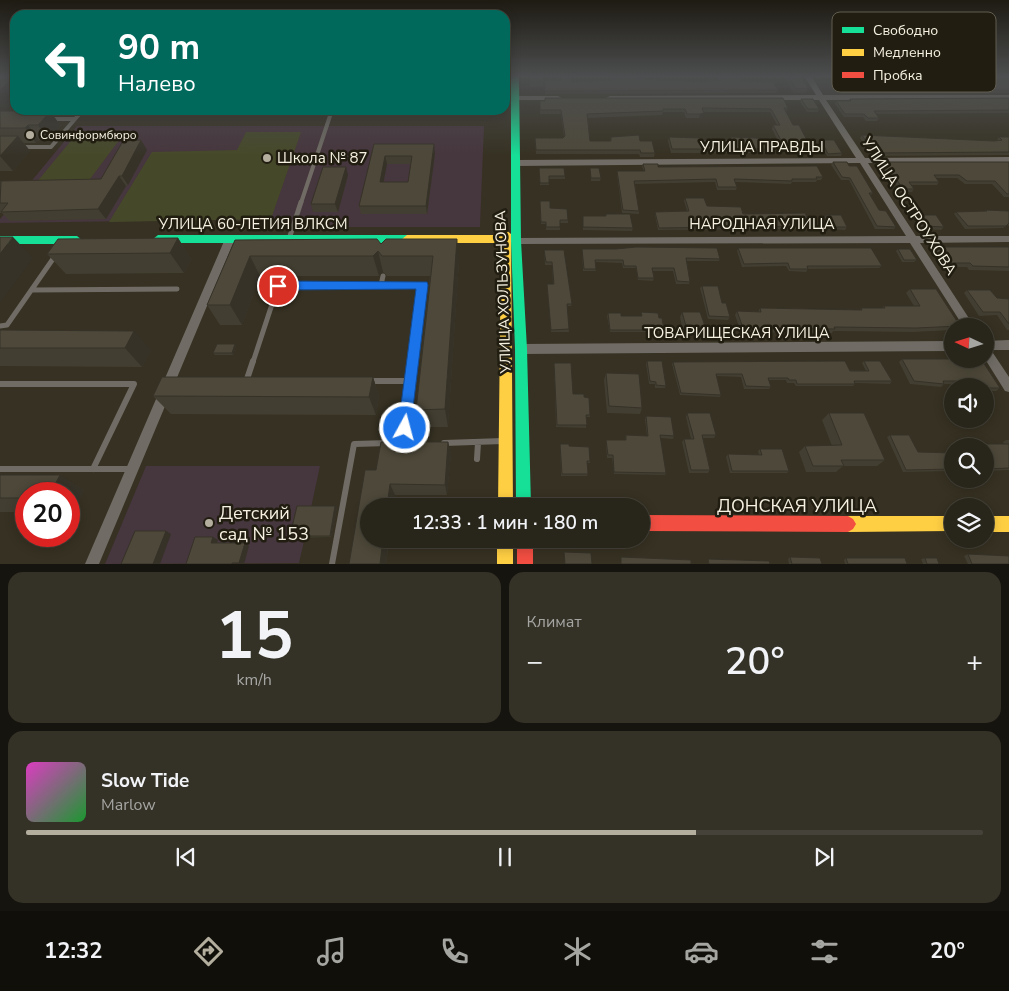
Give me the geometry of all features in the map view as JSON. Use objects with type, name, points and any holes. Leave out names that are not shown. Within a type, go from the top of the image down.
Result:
[{"type":"main road","name":"УЛИЦА ХОЛЬЗУНОВА","points":[[505,498],[511,240],[515,163],[514,103]]},
{"type":"main road","name":"УЛИЦА ХОЛЬЗУНОВА","points":[[504,115],[511,240],[521,349],[524,498]]},
{"type":"main road","name":"УЛИЦА 60-ЛЕТИЯ ВЛКСМ","points":[[151,239],[289,239],[389,242],[511,240]]},
{"type":"main road","points":[[0,240],[85,240]]},
{"type":"main road","name":"ДОНСКАЯ УЛИЦА","points":[[650,523],[944,524]]},
{"type":"main road","points":[[994,524],[1009,524]]},
{"type":"main road","points":[[505,548],[506,564]]},
{"type":"main road","points":[[525,548],[525,564]]},
{"type":"street","name":"УЛИЦА ОСТРОУХОВА","points":[[824,103],[965,318]]},
{"type":"street","name":"УЛИЦА ПРАВДЫ","points":[[515,163],[1009,160]]},
{"type":"street","points":[[92,564],[132,469],[174,382],[230,239]]},
{"type":"street","name":"НАРОДНАЯ УЛИЦА","points":[[511,240],[1009,239]]},
{"type":"street","points":[[994,346],[1009,345]]},
{"type":"street","name":"ТОВАРИЩЕСКАЯ УЛИЦА","points":[[521,349],[944,346]]},
{"type":"street","points":[[994,364],[1009,387]]},
{"type":"lane","points":[[17,147],[51,147],[78,115]]},
{"type":"lane","points":[[289,239],[330,115]]},
{"type":"lane","points":[[47,119],[75,118]]},
{"type":"lane","points":[[0,326],[7,326],[66,240]]},
{"type":"lane","points":[[381,285],[383,276]]},
{"type":"lane","points":[[246,382],[278,286],[422,285],[404,443]]},
{"type":"lane","points":[[32,290],[177,289]]},
{"type":"lane","points":[[365,381],[411,381]]},
{"type":"lane","points":[[236,382],[255,382]]},
{"type":"lane","points":[[0,384],[134,384],[93,469]]},
{"type":"lane","points":[[441,443],[506,441]]},
{"type":"lane","points":[[332,564],[354,444],[413,443]]},
{"type":"lane","points":[[477,459],[478,443]]},
{"type":"lane","points":[[0,470],[132,469]]},
{"type":"shaded area","name":"Школа № 87","points":[[77,126],[484,126],[480,227],[272,227],[274,219],[0,223],[0,219]]},
{"type":"shaded area","name":"Детский сад № 153","points":[[146,466],[320,466],[311,508],[293,538],[305,537],[299,563],[105,564]]},
{"type":"green space","points":[[79,131],[126,131],[87,183],[36,183]]},
{"type":"green space","points":[[246,132],[301,132],[271,219],[109,222],[152,152],[237,150]]},
{"type":"building","points":[[540,103],[786,103],[788,108],[784,108],[793,125],[799,125],[810,146],[784,146],[773,125],[780,125],[771,109],[702,108],[704,113],[700,114],[687,114],[685,109],[663,109],[663,111],[587,114],[590,141],[611,141],[611,137],[639,135],[640,141],[652,141],[655,153],[641,153],[640,150],[536,150],[535,138],[563,138],[565,136],[561,110],[540,110]]},
{"type":"building","points":[[804,103],[816,103],[819,109],[808,109]]},
{"type":"building","points":[[838,103],[1009,103],[1009,110],[874,111],[879,118],[868,118],[864,114],[845,114]]},
{"type":"building","points":[[0,111],[10,111],[10,115],[47,115],[38,125],[28,125],[25,128],[0,128]]},
{"type":"building","points":[[862,135],[994,141],[1002,140],[999,137],[1009,137],[1009,152],[874,153]]},
{"type":"building","points":[[0,136],[18,136],[0,156]]},
{"type":"building","points":[[669,137],[700,138],[701,140],[722,140],[731,139],[731,137],[766,139],[771,149],[672,149]]},
{"type":"building","points":[[141,140],[122,176],[119,176],[98,209],[1,212],[8,203],[0,203],[1,181],[101,179],[123,141]]},
{"type":"building","points":[[821,140],[834,140],[842,153],[828,154]]},
{"type":"building","points":[[374,144],[434,144],[426,206],[359,206]],"holes":[[[385,156],[412,156],[408,182],[380,182]]]},
{"type":"building","points":[[833,162],[847,162],[849,166],[857,166],[873,193],[869,193],[879,210],[886,211],[896,227],[877,226],[850,178],[842,177]]},
{"type":"building","points":[[879,162],[1009,162],[1009,194],[995,181],[967,181],[959,175],[934,175],[939,182],[909,182],[914,189],[903,189],[897,180],[891,180]]},
{"type":"building","points":[[643,164],[658,164],[658,167],[817,166],[823,177],[816,177],[817,179],[792,179],[792,181],[734,179],[737,187],[718,187],[716,179],[634,181],[639,211],[623,210],[617,171],[645,171]]},
{"type":"building","points":[[323,167],[346,167],[335,204],[311,204]]},
{"type":"building","points":[[539,168],[564,168],[565,176],[549,176],[549,183],[540,183]]},
{"type":"building","points":[[590,168],[599,168],[601,178],[591,178]]},
{"type":"building","points":[[685,198],[704,198],[707,206],[741,207],[743,214],[805,213],[811,226],[659,228],[655,212],[689,211]]},
{"type":"building","points":[[540,201],[550,201],[550,208],[567,209],[568,220],[560,220],[560,227],[546,227],[546,222],[541,222]]},
{"type":"building","points":[[987,211],[1009,211],[1009,223],[1006,226],[968,226],[956,212]]},
{"type":"building","points":[[606,214],[630,214],[633,228],[583,227],[583,216],[606,216]]},
{"type":"building","points":[[826,215],[841,215],[847,227],[831,227]]},
{"type":"building","points":[[917,215],[936,215],[944,227],[924,226]]},
{"type":"building","points":[[0,237],[13,237],[0,254]]},
{"type":"building","points":[[178,238],[170,253],[47,254],[58,239]]},
{"type":"building","points":[[377,239],[381,244],[386,239],[457,239],[445,409],[416,410],[433,256],[382,256],[378,251],[373,256],[250,256],[230,305],[207,305],[235,240]]},
{"type":"building","points":[[636,247],[717,248],[720,259],[686,258],[690,282],[677,281],[674,268],[652,268],[654,278],[638,278],[636,266],[624,266],[623,260],[595,260],[596,269],[584,269],[582,249]]},
{"type":"building","points":[[938,247],[1009,247],[1009,267],[949,263]]},
{"type":"building","points":[[738,248],[871,248],[882,266],[807,266],[808,269],[790,269],[788,263],[744,264]]},
{"type":"building","points":[[898,249],[910,249],[917,260],[904,260]]},
{"type":"building","points":[[544,250],[564,250],[572,304],[567,304],[569,329],[551,330],[547,284],[554,284],[552,262],[546,262]]},
{"type":"building","points":[[702,286],[718,286],[722,303],[726,303],[730,317],[709,316]]},
{"type":"building","points":[[910,289],[936,289],[955,318],[944,318],[944,327],[834,327],[835,329],[743,328],[737,311],[761,312],[760,308],[862,310],[861,308],[885,308],[884,306],[920,306]]},
{"type":"building","points":[[967,290],[990,290],[997,298],[1009,299],[1009,324],[1000,312],[983,312]]},
{"type":"building","points":[[641,312],[658,313],[659,318],[662,318],[664,330],[610,330],[608,313],[621,313],[621,316],[642,316]]},
{"type":"building","points":[[682,312],[700,312],[705,326],[686,326]]},
{"type":"building","points":[[0,330],[134,331],[125,348],[0,348]]},
{"type":"building","points":[[217,344],[235,344],[232,353],[213,353]]},
{"type":"building","points":[[902,359],[944,359],[944,368],[987,368],[993,378],[944,378],[944,384],[914,381]]},
{"type":"building","points":[[647,361],[662,361],[666,386],[656,385],[656,382],[650,381]]},
{"type":"building","points":[[845,361],[850,371],[869,371],[864,361],[880,361],[892,381],[854,381],[855,384],[797,384],[796,380],[789,380],[788,378],[768,378],[771,387],[746,386],[742,374],[716,374],[721,395],[681,393],[673,362]]},
{"type":"building","points":[[554,363],[571,363],[573,394],[584,394],[584,397],[589,398],[590,415],[586,415],[587,425],[557,425]]},
{"type":"building","points":[[606,373],[639,374],[642,408],[609,406]]},
{"type":"building","points":[[162,377],[373,377],[369,397],[153,396]]},
{"type":"building","points":[[994,379],[1000,388],[994,388]]},
{"type":"building","points":[[687,413],[710,413],[716,435],[702,435],[710,470],[691,470],[684,439],[694,439]]},
{"type":"building","points":[[829,413],[864,413],[885,460],[841,460],[844,466],[813,466],[805,446],[842,445]]},
{"type":"building","points":[[646,416],[671,417],[674,436],[660,435],[666,473],[614,472],[613,455],[608,455],[606,440],[626,440],[626,435],[648,436]]},
{"type":"building","points":[[890,435],[909,435],[918,452],[944,453],[944,469],[906,470]]},
{"type":"building","points":[[381,442],[448,442],[445,485],[390,484],[388,498],[360,498],[365,470],[376,470]]},
{"type":"building","points":[[560,444],[589,447],[590,461],[587,461],[588,474],[562,474]]},
{"type":"building","points":[[994,444],[1009,444],[1009,468],[994,469]]},
{"type":"building","points":[[760,449],[782,449],[789,471],[732,471],[728,454],[762,455]]},
{"type":"building","points":[[0,475],[60,475],[56,482],[15,482],[15,498],[0,498]]},
{"type":"building","points":[[360,499],[360,548],[382,548],[380,564],[349,564]]},
{"type":"building","points":[[297,506],[335,506],[330,536],[290,536]]},
{"type":"building","points":[[135,531],[166,531],[153,564],[121,564]]},
{"type":"building","points":[[195,537],[213,537],[211,543],[245,543],[239,563],[186,564]]},
{"type":"building","points":[[564,552],[591,553],[592,564],[565,564]]},
{"type":"building","points":[[968,554],[1009,556],[1009,564],[972,564]]},
{"type":"building","points":[[621,557],[691,560],[691,564],[621,564]]},
{"type":"building","points":[[790,557],[820,558],[822,564],[792,564]]},
{"type":"building","points":[[846,558],[905,558],[907,564],[848,564]]},
{"type":"building","points":[[925,558],[937,558],[939,564],[927,564]]},
{"type":"building","points":[[708,559],[769,561],[770,564],[709,564]]},
{"type":"traffic: fast","points":[[515,103],[516,241],[521,349],[524,498]]},
{"type":"traffic: fast","points":[[158,239],[407,239]]},
{"type":"traffic: fast","points":[[0,240],[77,240]]},
{"type":"traffic: slow","points":[[505,498],[506,234]]},
{"type":"traffic: slow","points":[[407,239],[506,239]]},
{"type":"traffic: slow","points":[[848,524],[944,524]]},
{"type":"traffic: slow","points":[[994,524],[1009,524]]},
{"type":"traffic: slow","points":[[505,548],[505,564]]},
{"type":"traffic: jam","points":[[650,523],[848,524]]},
{"type":"traffic: jam","points":[[525,548],[525,564]]},
{"type":"place","name":"Совинформбюро","points":[[30,135]]},
{"type":"place","name":"Школа № 87","points":[[267,158]]},
{"type":"place","name":"Детский сад № 153","points":[[209,523]]},
{"type":"route","points":[[278,286],[422,285],[405,428]]}]
